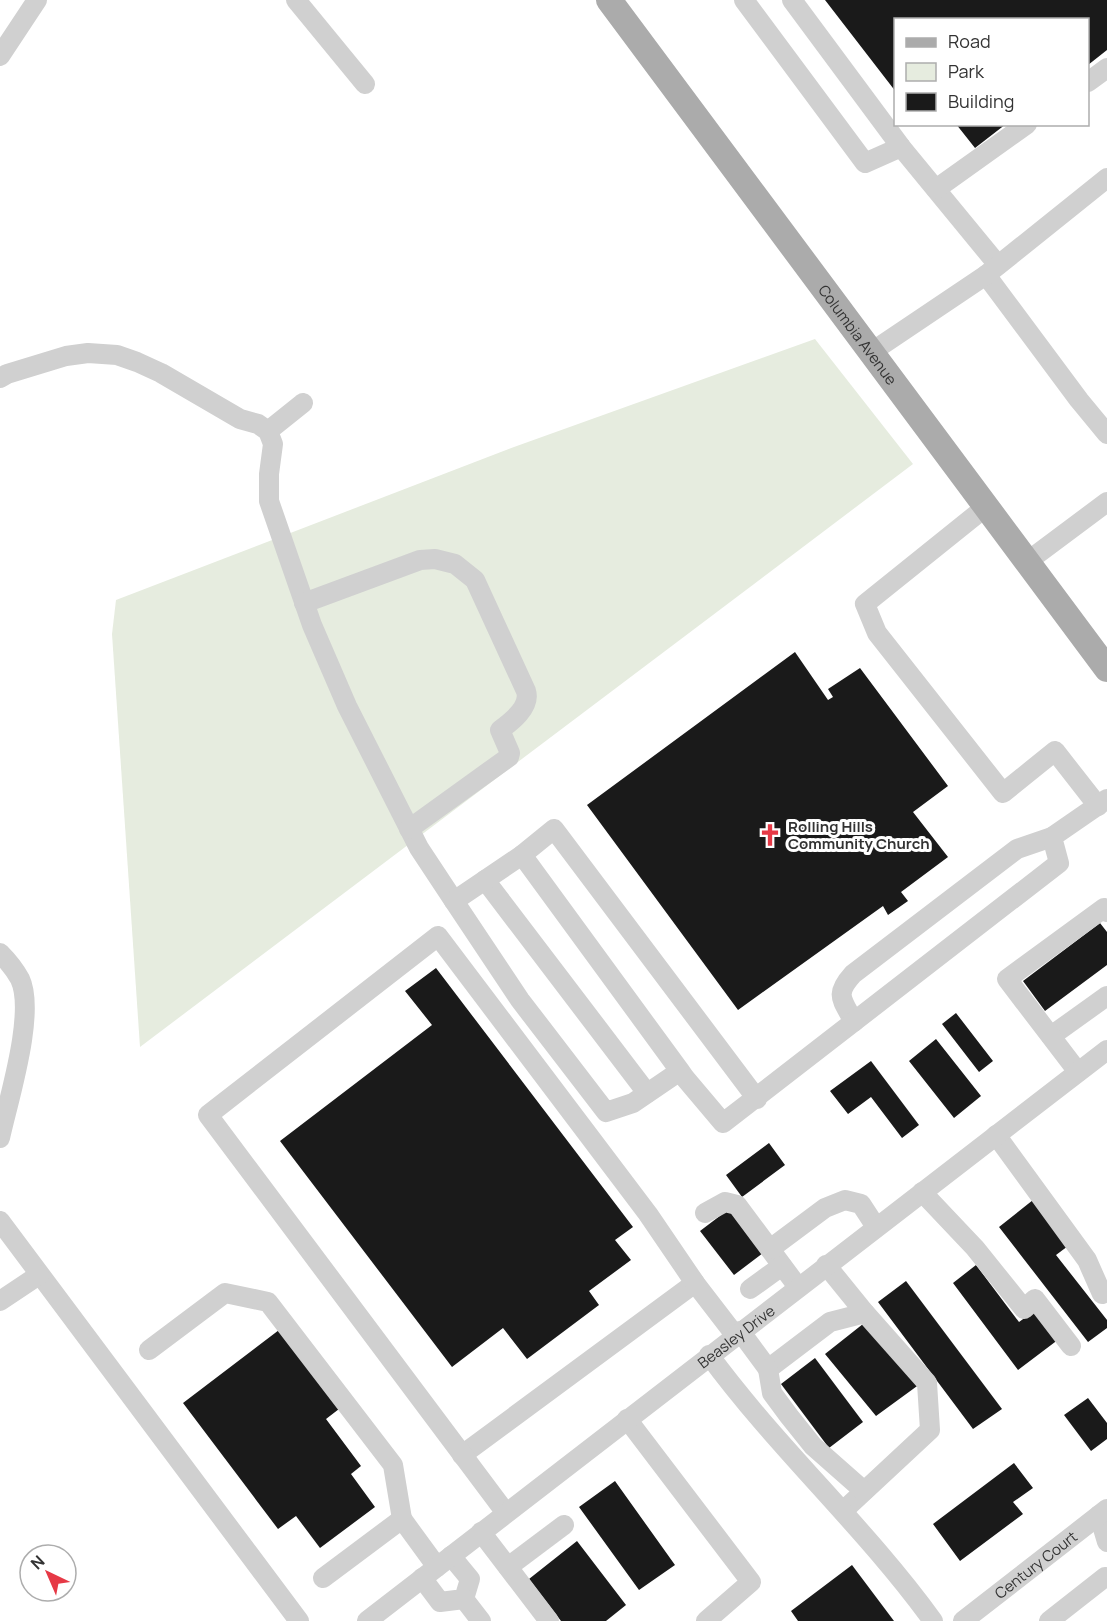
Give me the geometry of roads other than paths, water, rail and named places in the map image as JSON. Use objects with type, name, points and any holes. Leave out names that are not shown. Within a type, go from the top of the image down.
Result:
[{"type":"main road","name":"Columbia Avenue","points":[[609,0],[1107,669]]},
{"type":"street","points":[[296,0],[364,84]]},
{"type":"street","points":[[744,0],[865,163],[901,147]]},
{"type":"street","points":[[792,0],[901,147],[936,189],[1079,400],[1107,434]]},
{"type":"street","points":[[0,56],[28,3]]},
{"type":"street","points":[[1089,81],[1107,68]]},
{"type":"street","points":[[936,189],[1024,126]]},
{"type":"street","points":[[870,353],[992,270],[1107,178]]},
{"type":"street","points":[[2,375],[66,356],[88,353],[117,355],[160,373],[240,419],[258,423],[268,431],[273,444],[269,474],[269,501],[304,603],[347,706],[419,848],[520,1000],[606,1112]]},
{"type":"street","points":[[268,431],[303,403]]},
{"type":"street","points":[[1028,561],[1107,502]]},
{"type":"street","points":[[854,1022],[841,998],[843,985],[853,974],[1017,849],[1052,837],[1102,802],[1055,751],[1003,793],[877,633],[865,604],[987,506]]},
{"type":"street","points":[[304,603],[420,560],[435,558],[455,564],[475,580],[528,698],[526,704],[500,730],[510,753],[509,757],[409,828]]},
{"type":"street","points":[[454,901],[522,855],[554,829],[757,1099]]},
{"type":"street","points":[[522,855],[680,1071],[723,1123],[757,1099],[1059,863],[1052,837]]},
{"type":"street","points":[[485,880],[647,1093]]},
{"type":"street","points":[[1078,1072],[1007,979],[1104,909],[1107,912]]},
{"type":"street","points":[[506,1513],[208,1115],[438,936],[648,1214],[695,1283],[768,1369],[772,1393],[795,1424],[813,1446],[864,1491]]},
{"type":"street","points":[[0,953],[20,979],[24,997],[24,1029],[4,1096],[0,1138]]},
{"type":"street","points":[[1050,1036],[1107,996]]},
{"type":"street","name":"Beasley Drive","points":[[367,1621],[1107,1050]]},
{"type":"street","points":[[588,1136],[596,1130],[606,1112],[633,1103],[680,1071]]},
{"type":"street","points":[[996,1135],[1087,1260],[1102,1294]]},
{"type":"street","points":[[922,1192],[975,1248],[1024,1309],[1035,1299],[1071,1346]]},
{"type":"street","points":[[770,1250],[825,1208],[845,1200],[861,1204],[876,1227]]},
{"type":"street","points":[[705,1213],[725,1202],[737,1204],[798,1287]]},
{"type":"street","points":[[0,1221],[289,1617]]},
{"type":"street","points":[[826,1265],[927,1383],[930,1430],[843,1511]]},
{"type":"street","points":[[750,1289],[782,1266]]},
{"type":"street","points":[[0,1301],[39,1275]]},
{"type":"street","points":[[462,1455],[695,1283]]},
{"type":"street","points":[[149,1350],[225,1293],[268,1302],[393,1465],[402,1519],[437,1567],[440,1602],[464,1599]]},
{"type":"street","points":[[768,1369],[830,1322],[865,1313]]},
{"type":"street","points":[[709,1355],[764,1425],[896,1571],[933,1621]]},
{"type":"street","points":[[627,1419],[751,1582],[706,1621]]},
{"type":"street","points":[[1103,1512],[1107,1542]]},
{"type":"street","name":"Century Court","points":[[963,1621],[1103,1512]]},
{"type":"street","points":[[323,1578],[402,1519]]},
{"type":"street","points":[[508,1567],[564,1525]]},
{"type":"street","points":[[481,1532],[549,1621]]},
{"type":"street","points":[[437,1567],[470,1579],[464,1599]]},
{"type":"street","points":[[1049,1621],[1106,1574]]},
{"type":"street","points":[[464,1599],[481,1621]]},
{"type":"place","name":"Rolling Hills Community Church","points":[[770,835]]}]
